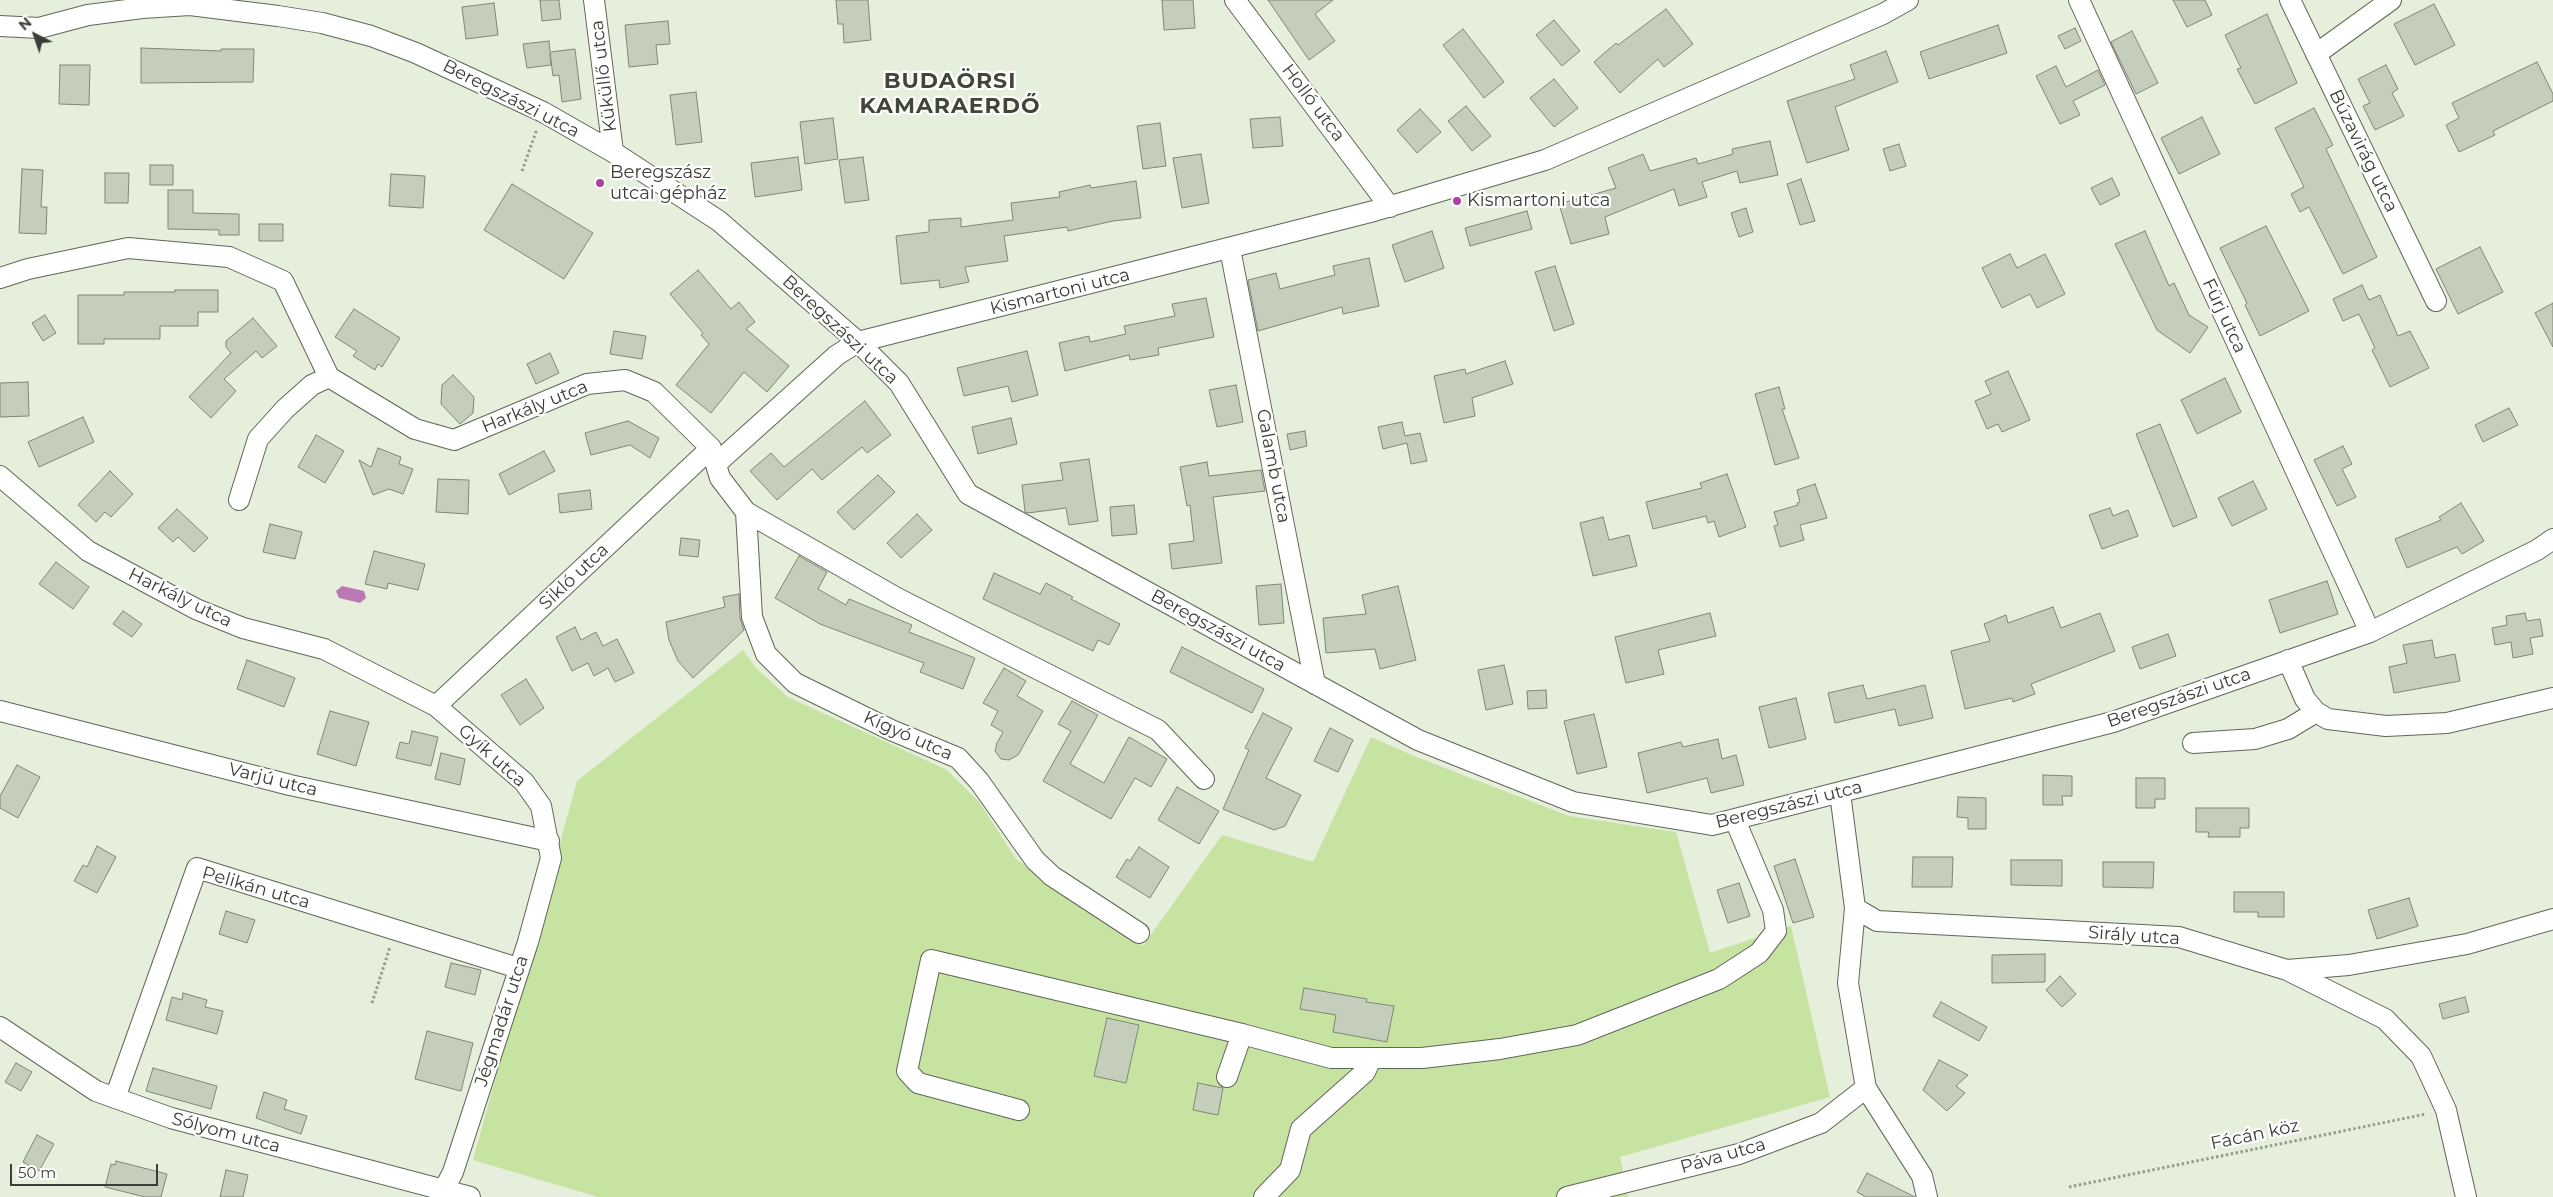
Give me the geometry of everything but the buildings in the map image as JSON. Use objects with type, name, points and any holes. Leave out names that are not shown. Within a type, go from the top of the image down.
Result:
[{"type":"street","name":"Küküllő utca","points":[[594,0],[613,152]]},
{"type":"street","name":"Holló utca","points":[[1235,0],[1390,207]]},
{"type":"street","name":"Kismartoni utca","points":[[858,342],[1390,207],[1545,160],[1883,14],[1908,0]]},
{"type":"street","name":"Fürj utca","points":[[2079,0],[2370,632]]},
{"type":"street","name":"Búzavirág utca","points":[[2290,0],[2436,301]]},
{"type":"street","points":[[2316,54],[2391,0]]},
{"type":"street","name":"Beregszászi utca","points":[[1,25],[39,28],[90,8],[190,6],[277,8],[322,23],[372,36],[416,53],[543,112],[613,152],[719,221],[858,342],[900,383],[968,494],[1418,740],[1573,802],[1712,825],[2113,722],[2370,632],[2537,550],[2553,539]]},
{"type":"street","points":[[0,278],[28,269],[128,248],[229,257],[283,280],[329,377],[312,384],[285,409],[258,439],[240,500]]},
{"type":"street","name":"Galamb utca","points":[[1230,249],[1315,684]]},
{"type":"street","points":[[858,342],[837,355],[714,455],[720,478],[746,512],[897,598],[1158,730],[1204,779]]},
{"type":"street","name":"Harkály utca","points":[[329,377],[415,429],[454,440],[587,384],[625,380],[654,392],[714,455]]},
{"type":"street","name":"Sikló utca","points":[[436,706],[714,455]]},
{"type":"street","name":"Harkály utca","points":[[0,476],[88,552],[196,609],[243,628],[324,649],[436,706]]},
{"type":"street","name":"Kígyó utca","points":[[746,512],[752,617],[766,654],[795,683],[892,730],[958,758],[979,781],[1035,860],[1052,876],[1139,933]]},
{"type":"street","points":[[2288,660],[2305,699],[2316,712],[2328,719],[2386,726],[2447,723],[2553,698]]},
{"type":"street","name":"Gyík utca","points":[[436,706],[524,782],[541,806],[549,840]]},
{"type":"street","name":"Varjú utca","points":[[0,711],[290,785],[549,840]]},
{"type":"street","points":[[2192,743],[2255,739],[2288,729],[2316,712]]},
{"type":"street","points":[[1840,793],[1855,908],[1848,983],[1866,1088],[1922,1176],[1927,1197]]},
{"type":"street","points":[[1019,1110],[918,1083],[907,1070],[932,960],[1290,1045],[1331,1058],[1422,1058],[1500,1049],[1577,1035],[1719,979],[1759,953],[1776,932],[1773,910],[1735,820]]},
{"type":"street","name":"Jégmadár utca","points":[[441,1193],[453,1172],[518,968],[550,858],[549,840]]},
{"type":"street","name":"Pelikán utca","points":[[115,1098],[197,868],[518,968]]},
{"type":"street","name":"Sirály utca","points":[[1855,908],[1877,921],[2179,937],[2287,970],[2349,964],[2466,944],[2553,919]]},
{"type":"street","points":[[2287,970],[2385,1019],[2421,1056],[2446,1110],[2466,1197]]},
{"type":"street","name":"Sólyom utca","points":[[0,1027],[96,1092],[171,1118],[441,1193],[470,1197]]},
{"type":"street","points":[[1227,1077],[1242,1034]]},
{"type":"street","points":[[1264,1197],[1290,1170],[1301,1129],[1365,1072],[1371,1059]]},
{"type":"street","name":"Páva utca","points":[[1567,1197],[1739,1154],[1821,1123],[1866,1088]]},
{"type":"path","points":[[522,171],[543,112]]},
{"type":"path","points":[[372,1003],[396,930]]},
{"type":"path","name":"Fácán köz","points":[[2069,1187],[2446,1110]]},
{"type":"green space","points":[[743,650],[756,668],[788,697],[947,770],[980,803],[1016,859],[1143,946],[1222,835],[1313,862],[1371,737],[1414,756],[1569,816],[1676,832],[1710,953],[1791,926],[1830,1097],[1620,1157],[1628,1197],[598,1197],[473,1160],[577,781]]},
{"type":"shaded area","points":[[342,586],[364,591],[366,598],[360,603],[339,598],[336,591]]},
{"type":"place","name":"Beregszász utcai gépház","points":[[600,183]]},
{"type":"place","name":"Kismartoni utca","points":[[1457,201]]},
{"type":"district","name":"BUDAÖRSI KAMARAERDŐ","points":[[950,94]]}]
